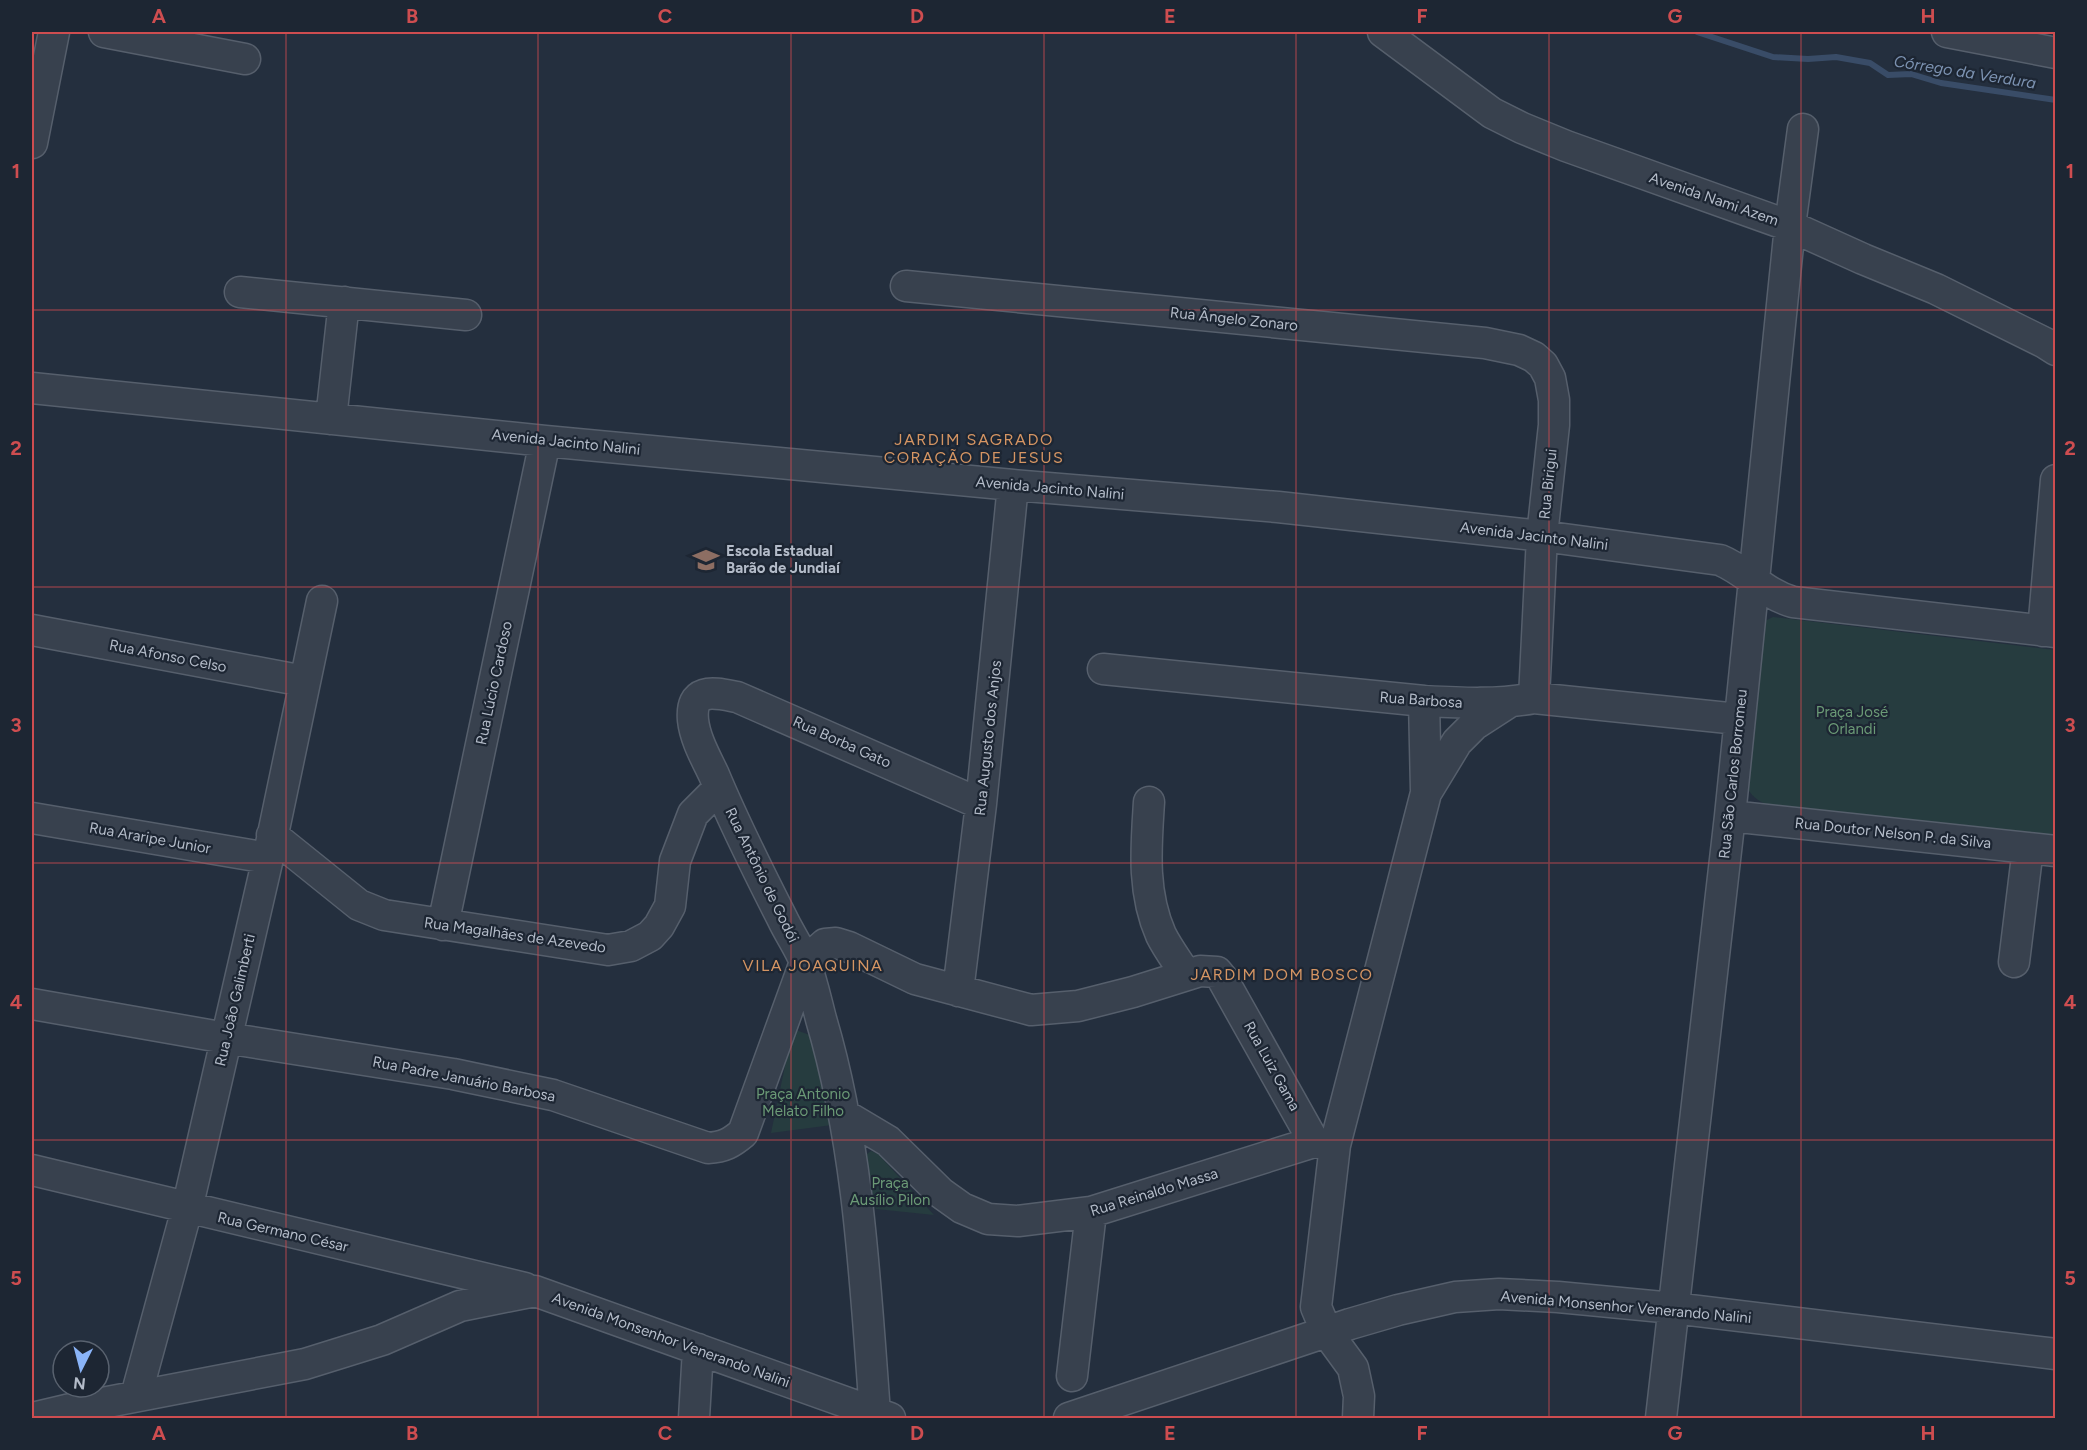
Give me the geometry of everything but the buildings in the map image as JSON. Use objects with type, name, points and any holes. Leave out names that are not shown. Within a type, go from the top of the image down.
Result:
[{"type":"street","points":[[32,143],[54,32]]},
{"type":"street","points":[[104,32],[244,59]]},
{"type":"street","name":"Avenida Nami Azem","points":[[1383,32],[1492,113],[1522,128],[1566,147],[1790,226],[1936,289],[2044,342],[2055,350]]},
{"type":"street","points":[[1947,32],[2055,52]]},
{"type":"street","name":"Rua São Carlos Borromeu","points":[[1661,1419],[1730,816],[1738,719],[1790,226],[1803,129]]},
{"type":"street","name":"Rua Ângelo Zonaro","points":[[906,286],[1485,343],[1520,350],[1534,357],[1543,365],[1550,378]]},
{"type":"street","points":[[240,292],[466,315]]},
{"type":"street","points":[[332,419],[344,302]]},
{"type":"street","name":"Rua Birigui","points":[[1521,701],[1554,425],[1554,400],[1550,378]]},
{"type":"street","name":"Avenida Jacinto Nalini","points":[[32,388],[545,441],[1013,485],[1278,507],[1542,536],[1720,560],[1736,566],[1773,595],[1792,602],[2049,632]]},
{"type":"street","name":"Rua Lúcio Cardoso","points":[[443,925],[545,441]]},
{"type":"street","points":[[2049,632],[2055,480]]},
{"type":"street","name":"Rua Augusto dos Anjos","points":[[958,991],[981,804],[1013,485]]},
{"type":"street","name":"Rua João Galimberti","points":[[136,1396],[187,1209],[270,847],[322,601]]},
{"type":"street","name":"Rua Afonso Celso","points":[[32,630],[304,681]]},
{"type":"street","name":"Rua Barbosa","points":[[1103,669],[1424,701],[1474,704],[1521,701],[1738,719]]},
{"type":"street","name":"Rua Borba Gato","points":[[700,696],[711,692],[736,697],[981,804]]},
{"type":"street","name":"Rua Antônio de Godói","points":[[700,696],[695,705],[693,720],[697,735],[719,788],[805,962],[831,1050],[846,1116],[883,1416]]},
{"type":"street","points":[[1424,701],[1426,794]]},
{"type":"street","points":[[1358,1419],[1359,1396],[1353,1368],[1326,1331],[1316,1307],[1324,1144],[1426,794],[1457,742],[1474,724],[1521,701]]},
{"type":"street","name":"Rua Magalhães de Azevedo","points":[[270,847],[359,905],[384,915],[608,950],[631,946],[650,936],[659,926],[670,906],[675,861],[693,814],[719,788]]},
{"type":"street","points":[[805,962],[825,944],[836,943],[915,979],[1018,1008],[1044,1010],[1089,1004],[1186,975],[1162,936],[1150,901],[1146,859],[1149,802]]},
{"type":"street","name":"Rua Doutor Nelson P. da Silva","points":[[1730,816],[2042,849]]},
{"type":"street","name":"Rua Araripe Junior","points":[[32,818],[270,847]]},
{"type":"street","points":[[2014,962],[2042,849]]},
{"type":"street","name":"Rua Padre Januário Barbosa","points":[[32,1004],[453,1074],[554,1095],[708,1148],[722,1147],[743,1133],[805,962]]},
{"type":"street","name":"Rua Luiz Gama","points":[[1186,975],[1200,971],[1216,972],[1222,978],[1324,1144]]},
{"type":"street","name":"Rua Reinaldo Massa","points":[[846,1116],[888,1141],[941,1193],[962,1208],[988,1219],[1018,1221],[1091,1212],[1324,1144]]},
{"type":"street","name":"Rua Germano César","points":[[32,1170],[535,1291]]},
{"type":"street","points":[[1072,1376],[1091,1212]]},
{"type":"street","name":"Avenida Monsenhor Venerando Nalini","points":[[32,1418],[305,1364],[382,1340],[460,1306],[535,1291],[883,1416]]},
{"type":"street","name":"Avenida Monsenhor Venerando Nalini","points":[[1069,1419],[1326,1331],[1398,1310],[1455,1297],[1499,1294],[1673,1308],[2055,1354]]},
{"type":"street","points":[[694,1419],[698,1349]]},
{"type":"green space","name":"Praça José Orlandi","points":[[1773,617],[2055,650],[2055,837],[1773,809],[1755,797],[1747,787],[1761,627],[1765,621]]},
{"type":"green space","name":"Praça Antonio Melato Filho","points":[[796,1030],[815,1037],[832,1125],[771,1133],[789,1047]]},
{"type":"green space","name":"Praça Ausílio Pilon","points":[[871,1151],[878,1154],[934,1215],[876,1209],[864,1156]]},
{"type":"waterway","name":"Córrego da Verdura","points":[[1697,32],[1773,57],[1808,59],[1836,57],[1870,63],[1888,75],[1911,74],[1941,83],[2056,100]]},
{"type":"place","name":"Escola Estadual Barão de Jundiaí","points":[[706,560]]},
{"type":"district","name":"JARDIM SAGRADO CORAÇÃO DE JESUS","points":[[974,448]]},
{"type":"district","name":"VILA JOAQUINA","points":[[813,965]]},
{"type":"district","name":"JARDIM DOM BOSCO","points":[[1282,974]]}]
